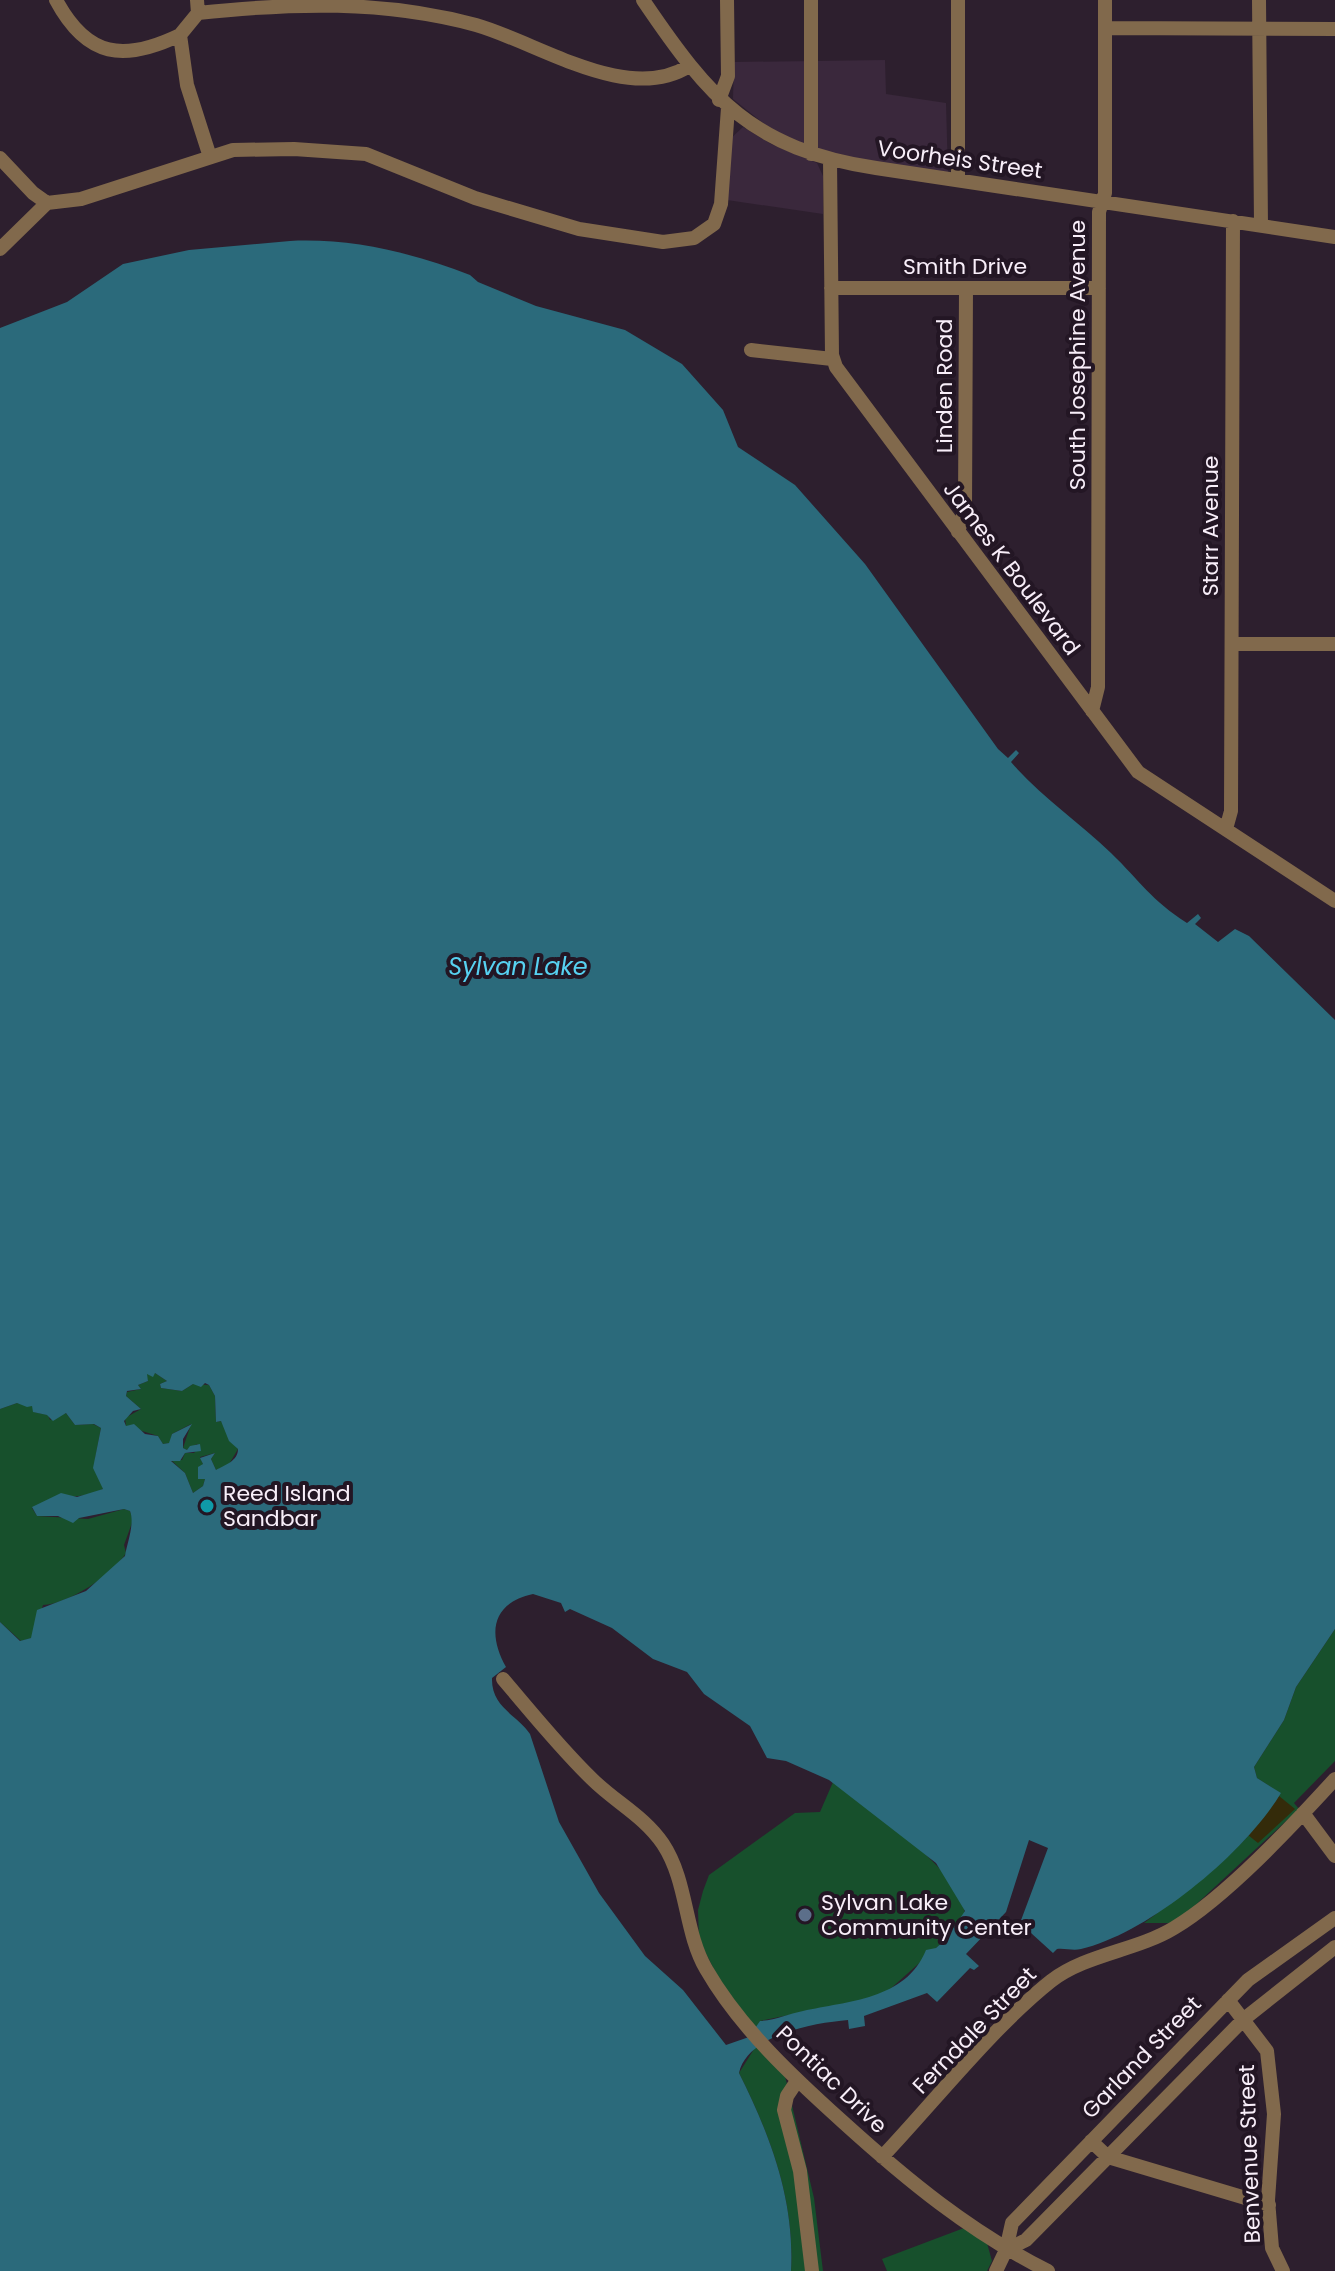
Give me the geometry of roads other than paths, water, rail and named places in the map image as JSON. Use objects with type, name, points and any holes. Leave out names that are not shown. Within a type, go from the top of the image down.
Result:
[{"type":"street","points":[[56,0],[78,34],[98,48],[141,51],[180,35],[198,7],[298,3],[388,6],[477,25],[620,78],[662,79],[689,66]]},
{"type":"street","name":"Voorheis Street","points":[[643,0],[689,66],[724,104],[759,130],[811,154],[830,160],[1335,237]]},
{"type":"street","points":[[0,249],[47,203],[81,199],[233,150],[294,149],[366,154],[475,198],[551,222],[675,241],[705,233],[714,224],[721,204],[724,104],[728,76],[727,0]]},
{"type":"street","points":[[811,0],[811,154]]},
{"type":"street","points":[[958,0],[958,180]]},
{"type":"street","name":"South Josephine Avenue","points":[[1092,711],[1098,687],[1099,288],[1102,202],[1105,193],[1105,0]]},
{"type":"street","points":[[1259,0],[1261,225]]},
{"type":"street","points":[[1105,28],[1335,29]]},
{"type":"street","points":[[180,35],[187,85],[210,157]]},
{"type":"street","points":[[0,158],[33,193],[47,203]]},
{"type":"street","points":[[751,350],[832,359],[830,160]]},
{"type":"street","name":"Starr Avenue","points":[[1226,829],[1231,811],[1233,221]]},
{"type":"street","name":"Smith Drive","points":[[831,288],[1099,288]]},
{"type":"street","name":"Linden Road","points":[[958,532],[965,509],[966,288]]},
{"type":"street","name":"James K Boulevard","points":[[832,359],[1138,772],[1335,901]]},
{"type":"street","points":[[1232,644],[1335,644]]},
{"type":"street","name":"Pontiac Drive","points":[[503,1679],[590,1777],[641,1818],[658,1837],[677,1874],[702,1961],[763,2045],[797,2081],[882,2157],[958,2219],[1006,2250],[1048,2271]]},
{"type":"street","name":"Ferndale Street","points":[[882,2157],[1013,2017],[1054,1979],[1175,1928],[1303,1813],[1335,1779]]},
{"type":"street","points":[[1303,1813],[1335,1856]]},
{"type":"street","name":"Garland Street","points":[[996,2271],[1006,2250],[1011,2225],[1091,2141],[1260,1969],[1335,1918]]},
{"type":"street","name":"Garland Street","points":[[1006,2250],[1026,2240],[1244,2019],[1335,1947]]},
{"type":"street","name":"Benvenue Street","points":[[1228,2000],[1267,2051],[1274,2114],[1269,2205],[1272,2248],[1283,2271]]},
{"type":"street","points":[[797,2081],[787,2096],[784,2110],[800,2171],[812,2271]]},
{"type":"street","points":[[1091,2141],[1108,2157],[1269,2205]]},
{"type":"water","name":"Sylvan Lake","points":[[313,241],[359,245],[404,254],[470,275],[478,282],[536,306],[625,330],[682,364],[723,410],[738,447],[795,485],[865,564],[998,749],[1008,758],[1016,750],[1019,753],[1011,762],[1023,775],[1111,853],[1164,906],[1187,923],[1198,914],[1201,918],[1195,924],[1218,942],[1235,929],[1249,936],[1335,1020],[1335,1629],[1296,1687],[1284,1720],[1254,1767],[1257,1778],[1281,1793],[1244,1840],[1193,1888],[1136,1926],[1081,1949],[1057,1949],[1053,1953],[1020,1923],[1048,1848],[1029,1840],[1006,1912],[966,1954],[979,1966],[974,1970],[970,1968],[937,2002],[927,1993],[864,2016],[865,2026],[849,2029],[848,2020],[817,2024],[783,2033],[754,2049],[739,2073],[761,2120],[778,2169],[789,2219],[791,2271],[0,2271],[0,1622],[20,1641],[31,1638],[37,1610],[86,1591],[125,1556],[132,1522],[130,1511],[124,1509],[79,1518],[73,1523],[58,1516],[37,1516],[32,1507],[61,1493],[77,1497],[103,1489],[93,1468],[101,1428],[94,1424],[75,1425],[66,1413],[53,1421],[47,1415],[33,1412],[32,1406],[17,1403],[0,1409],[0,328],[67,302],[123,264],[189,250]],"holes":[[[155,1373],[167,1381],[160,1384],[161,1388],[182,1391],[193,1384],[201,1387],[205,1383],[209,1385],[215,1396],[216,1422],[221,1421],[229,1441],[238,1449],[233,1460],[216,1470],[211,1459],[215,1453],[200,1458],[203,1464],[198,1467],[198,1479],[205,1479],[203,1486],[193,1493],[185,1473],[171,1461],[180,1461],[185,1453],[201,1451],[200,1444],[187,1450],[183,1448],[183,1439],[192,1424],[172,1434],[169,1443],[163,1444],[158,1436],[145,1434],[134,1424],[126,1426],[124,1421],[133,1411],[141,1409],[126,1396],[127,1391],[141,1389],[138,1385],[148,1381],[147,1374],[153,1377]],[[533,1594],[561,1603],[565,1612],[570,1609],[612,1628],[653,1659],[687,1672],[704,1694],[750,1726],[767,1758],[786,1761],[829,1780],[936,1863],[965,1911],[945,1940],[936,1948],[926,1950],[917,1967],[890,1989],[874,1996],[760,2021],[749,2037],[726,2045],[683,1990],[645,1956],[599,1893],[559,1822],[530,1734],[496,1697],[492,1678],[506,1667],[496,1643],[497,1621],[509,1604]]]},
{"type":"place","name":"Reed Island Sandbar","points":[[207,1506]]},
{"type":"place","name":"Sylvan Lake Community Center","points":[[805,1915]]}]
